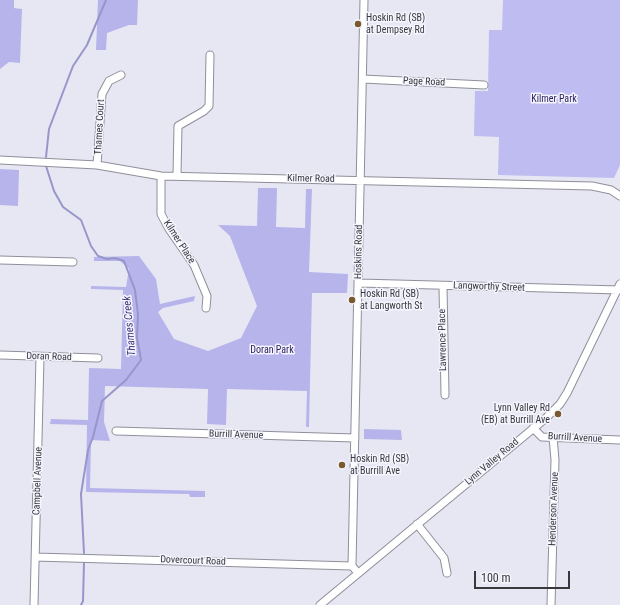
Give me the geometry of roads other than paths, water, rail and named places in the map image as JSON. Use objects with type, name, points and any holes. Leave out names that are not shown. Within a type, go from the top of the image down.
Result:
[{"type":"street","name":"Hoskins Road","points":[[352,566],[364,0]]},
{"type":"street","points":[[177,176],[178,126],[209,106],[210,55]]},
{"type":"street","name":"Thames Court","points":[[97,165],[102,94],[109,81],[120,75]]},
{"type":"street","name":"Page Road","points":[[363,79],[484,85]]},
{"type":"street","name":"Kilmer Road","points":[[0,160],[97,165],[161,176],[592,186],[611,190],[620,196]]},
{"type":"street","name":"Kilmer Place","points":[[161,176],[161,214],[169,229],[194,265],[206,296],[206,308]]},
{"type":"street","points":[[0,260],[73,262]]},
{"type":"street","name":"Langworthy Street","points":[[359,283],[443,286],[619,288]]},
{"type":"street","name":"Lawrence Place","points":[[443,286],[445,395]]},
{"type":"street","name":"Lynn Valley Road","points":[[320,605],[533,428],[564,400],[619,288]]},
{"type":"street","name":"Doran Road","points":[[0,355],[98,358]]},
{"type":"street","name":"Campbell Avenue","points":[[34,605],[40,356]]},
{"type":"street","name":"Burrill Avenue","points":[[533,428],[542,436],[620,440]]},
{"type":"street","name":"Burrill Avenue","points":[[116,431],[355,438]]},
{"type":"street","name":"Henderson Avenue","points":[[551,605],[555,460],[553,437]]},
{"type":"street","points":[[417,524],[444,558],[447,573]]},
{"type":"street","name":"Dovercourt Road","points":[[35,557],[352,566]]},
{"type":"street","points":[[352,566],[358,573]]},
{"type":"waterway","name":"Thames Creek","points":[[46,157],[49,129],[73,66],[87,45],[106,0]]},
{"type":"waterway","name":"Thames Creek","points":[[46,166],[54,191],[63,207],[81,220],[91,246],[98,256],[107,259],[115,258],[124,261],[135,290],[138,314],[137,338],[141,360],[126,380],[102,401],[93,437],[88,450],[81,494],[84,553]]},
{"type":"waterway","name":"Thames Creek","points":[[81,605],[83,601],[84,563]]},
{"type":"place","name":"Hoskin Rd (SB) at Dempsey Rd","points":[[358,24]]},
{"type":"place","name":"Hoskin Rd (SB) at Langworth St","points":[[352,300]]},
{"type":"place","name":"Lynn Valley Rd (EB) at Burrill Ave","points":[[558,414]]},
{"type":"place","name":"Hoskin Rd (SB) at Burrill Ave","points":[[342,465]]},
{"type":"park label","name":"Kilmer Park","points":[[554,99]]},
{"type":"park label","name":"Doran Park","points":[[272,350]]}]
